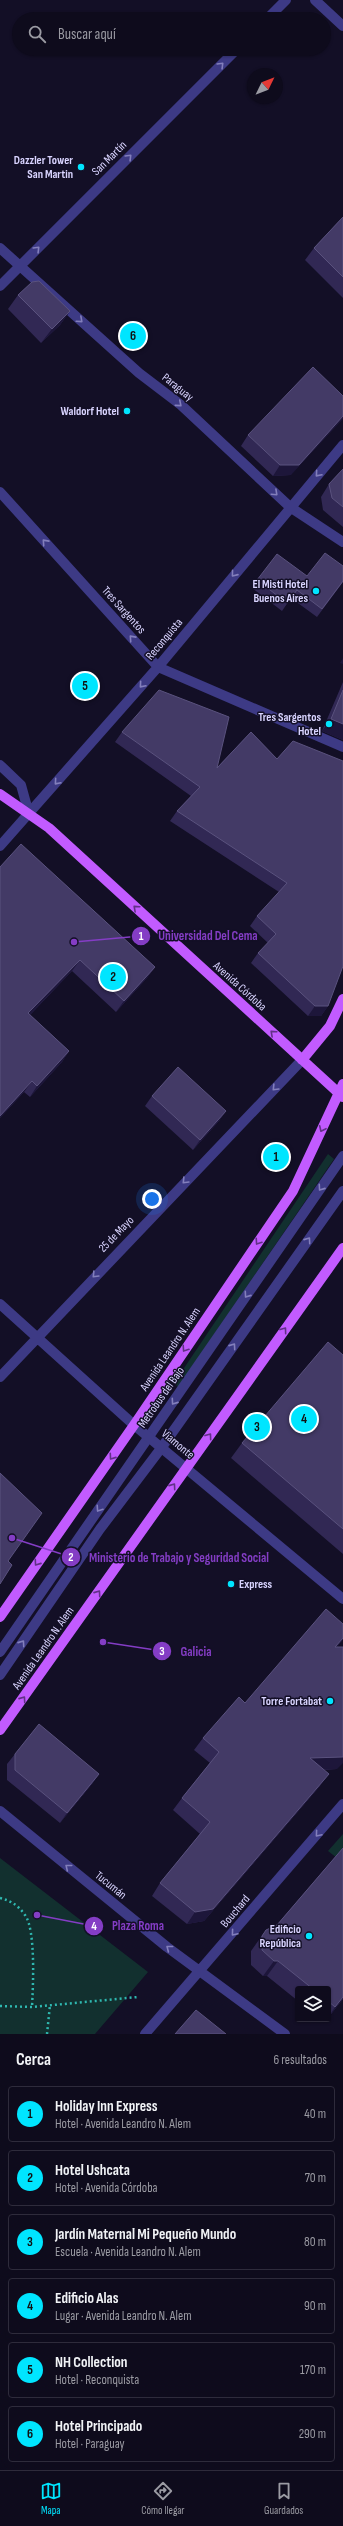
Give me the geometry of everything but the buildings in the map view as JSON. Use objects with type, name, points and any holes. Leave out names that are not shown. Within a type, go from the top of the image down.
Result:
[{"type":"main road","name":"Avenida Córdoba","points":[[0,794],[49,828],[341,1095]]},
{"type":"main road","points":[[302,1060],[330,1026],[343,998]]},
{"type":"main road","name":"Avenida Leandro N. Alem","points":[[0,1616],[134,1425],[293,1191],[341,1095],[343,1084]]},
{"type":"main road","name":"Avenida Leandro N. Alem","points":[[0,1730],[343,1248]]},
{"type":"street","points":[[274,12],[286,0]]},
{"type":"street","points":[[315,0],[328,12]]},
{"type":"street","points":[[331,15],[343,26]]},
{"type":"street","name":"San Martín","points":[[0,286],[230,56]]},
{"type":"street","name":"Paraguay","points":[[0,248],[140,373],[181,406],[290,506],[343,542]]},
{"type":"street","name":"Reconquista","points":[[0,846],[158,667],[290,506],[343,445]]},
{"type":"street","name":"Tres Sargentos","points":[[0,492],[158,667],[343,747]]},
{"type":"street","points":[[0,764],[21,785],[29,814]]},
{"type":"street","name":"25 de Mayo","points":[[0,1377],[36,1336],[302,1060]]},
{"type":"street","name":"Metrobus del Bajo","points":[[0,1652],[343,1156]]},
{"type":"street","points":[[0,1675],[100,1529],[162,1447],[343,1191]]},
{"type":"street","name":"Viamonte","points":[[0,1304],[134,1425],[343,1599]]},
{"type":"street","name":"Bouchard","points":[[145,2034],[200,1972],[343,1804]]},
{"type":"street","name":"Tucumán","points":[[0,1811],[200,1972],[285,2034]]},
{"type":"path","points":[[0,1898],[14,1902],[26,1916],[32,1946],[32,2007]]},
{"type":"path","points":[[0,2006],[32,2007],[138,1997]]},
{"type":"path","points":[[47,2034],[50,2005]]},
{"type":"green space","points":[[328,1154],[334,1159],[178,1387],[174,1383]]},
{"type":"green space","points":[[343,1834],[343,1851],[337,1858],[328,1851]]},
{"type":"green space","points":[[0,1858],[148,1972],[95,2034],[0,2034]]},
{"type":"place","name":"Dazzler Tower San Martin","points":[[81,167]]},
{"type":"place","name":"Hotel Principado","points":[[133,336]]},
{"type":"place","name":"Waldorf Hotel","points":[[127,411]]},
{"type":"place","name":"El Misti Hotel Buenos Aires","points":[[316,591]]},
{"type":"place","name":"NH Collection","points":[[85,686]]},
{"type":"place","name":"Tres Sargentos Hotel","points":[[329,724]]},
{"type":"place","name":"Universidad Del Cema","points":[[74,942]]},
{"type":"place","name":"Hotel Ushcata","points":[[113,977]]},
{"type":"place","name":"Holiday Inn Express","points":[[276,1157]]},
{"type":"place","name":"Edificio Alas","points":[[304,1419]]},
{"type":"place","name":"Jardín Maternal Mi Pequeño Mundo","points":[[257,1427]]},
{"type":"place","name":"Ministerio de Trabajo y Seguridad Social","points":[[12,1538]]},
{"type":"place","name":"Express","points":[[231,1584]]},
{"type":"place","name":"Galicia","points":[[103,1642]]},
{"type":"place","name":"Torre Fortabat","points":[[330,1701]]},
{"type":"place","name":"Plaza Roma","points":[[37,1915]]},
{"type":"place","name":"Edificio República","points":[[309,1936]]}]
